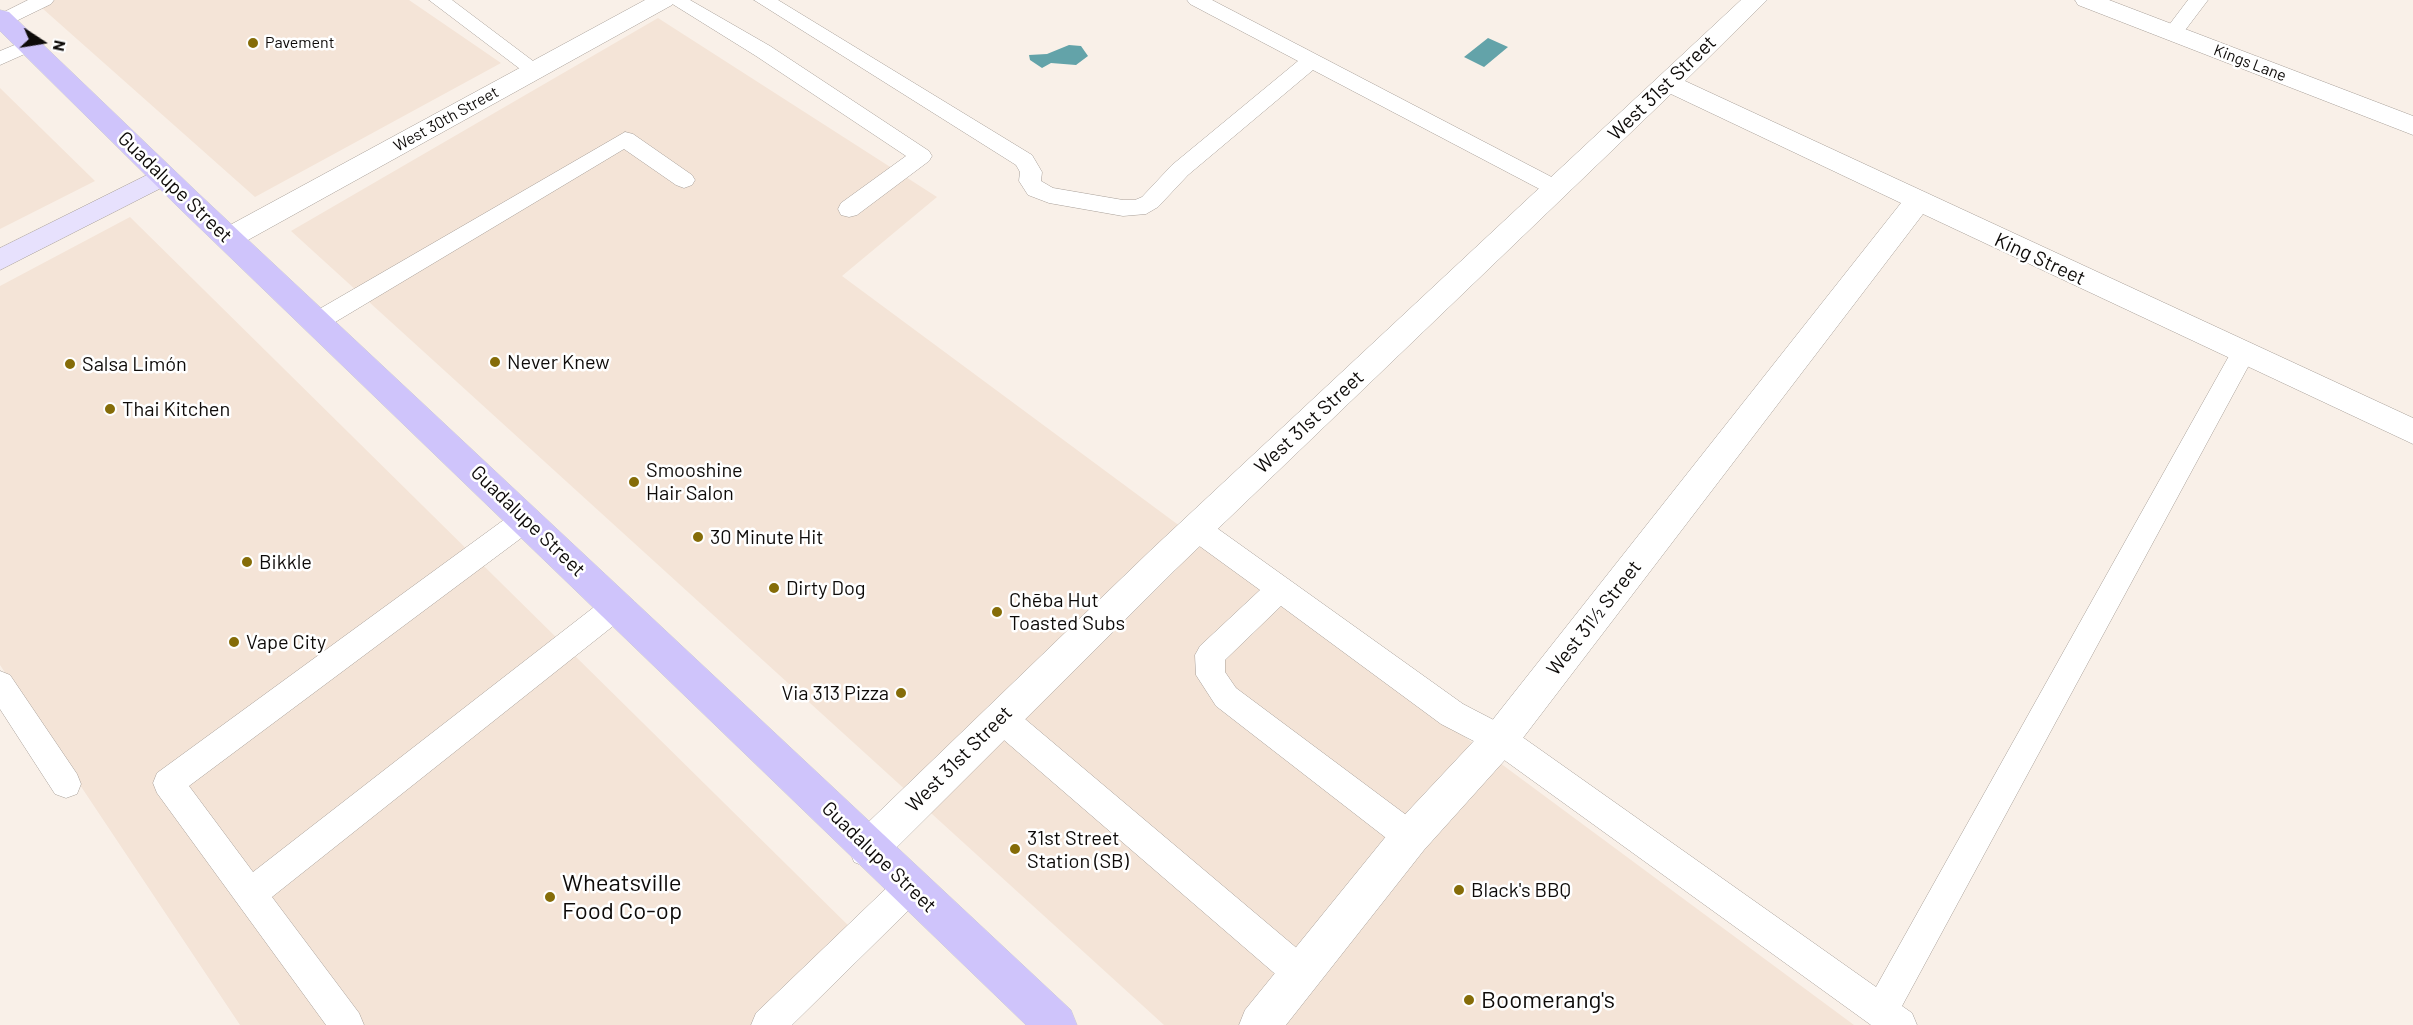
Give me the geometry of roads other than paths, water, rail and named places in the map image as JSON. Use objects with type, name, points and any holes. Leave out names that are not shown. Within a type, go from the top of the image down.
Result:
[{"type":"main road","name":"Guadalupe Street","points":[[2,19],[163,176],[526,519],[868,849],[1056,1025]]},
{"type":"street","name":"West 30th Street","points":[[229,238],[663,0]]},
{"type":"street","name":"Kings Lane","points":[[2087,0],[2413,126]]},
{"type":"street","name":"West 31st Street","points":[[868,849],[1197,529],[1668,83],[1738,4]]},
{"type":"street","name":"King Street","points":[[1668,83],[2413,432]]},
{"type":"street","points":[[0,260],[163,176]]},
{"type":"street","name":"West 31½ Street","points":[[1260,1025],[1410,837],[1500,739],[1918,201]]},
{"type":"lane","points":[[2,19],[44,0]]},
{"type":"lane","points":[[439,0],[535,70]]},
{"type":"lane","points":[[676,0],[763,51],[921,156],[849,209]]},
{"type":"lane","points":[[764,0],[1024,160],[1031,172],[1030,181],[1036,190],[1049,195],[1123,208],[1138,208],[1150,202],[1180,170],[1312,60]]},
{"type":"lane","points":[[1197,0],[1557,189]]},
{"type":"lane","points":[[2173,33],[2198,0]]},
{"type":"lane","points":[[0,59],[29,45]]},
{"type":"lane","points":[[318,321],[625,138],[684,180]]},
{"type":"lane","points":[[1197,529],[1452,714],[1500,739],[1891,1018],[2243,354]]},
{"type":"lane","points":[[347,1025],[168,783],[526,519]]},
{"type":"lane","points":[[1279,590],[1210,655],[1211,675],[1226,697],[1410,837]]},
{"type":"lane","points":[[251,894],[617,606]]},
{"type":"lane","points":[[0,684],[66,784]]},
{"type":"lane","points":[[1001,718],[1300,973]]},
{"type":"lane","points":[[768,1025],[909,888]]},
{"type":"water","points":[[1488,38],[1508,47],[1484,67],[1464,57]]},
{"type":"water","points":[[1069,45],[1081,46],[1088,56],[1076,65],[1051,63],[1042,68],[1030,60],[1029,55],[1047,54]]},
{"type":"place","name":"Pavement","points":[[253,43]]},
{"type":"place","name":"Never Knew","points":[[495,362]]},
{"type":"place","name":"Salsa Limón","points":[[70,364]]},
{"type":"place","name":"Thai Kitchen","points":[[110,409]]},
{"type":"place","name":"Smooshine Hair Salon","points":[[634,482]]},
{"type":"place","name":"30 Minute Hit","points":[[698,537]]},
{"type":"place","name":"Bikkle","points":[[247,562]]},
{"type":"place","name":"Dirty Dog","points":[[774,588]]},
{"type":"place","name":"Chēba Hut Toasted Subs","points":[[997,612]]},
{"type":"place","name":"Vape City","points":[[234,642]]},
{"type":"place","name":"Via 313 Pizza","points":[[901,693]]},
{"type":"place","name":"31st Street Station (SB)","points":[[1015,849]]},
{"type":"place","name":"Black's BBQ","points":[[1459,890]]},
{"type":"place","name":"Wheatsville Food Co-op","points":[[550,897]]},
{"type":"place","name":"Boomerang's","points":[[1469,1000]]}]
